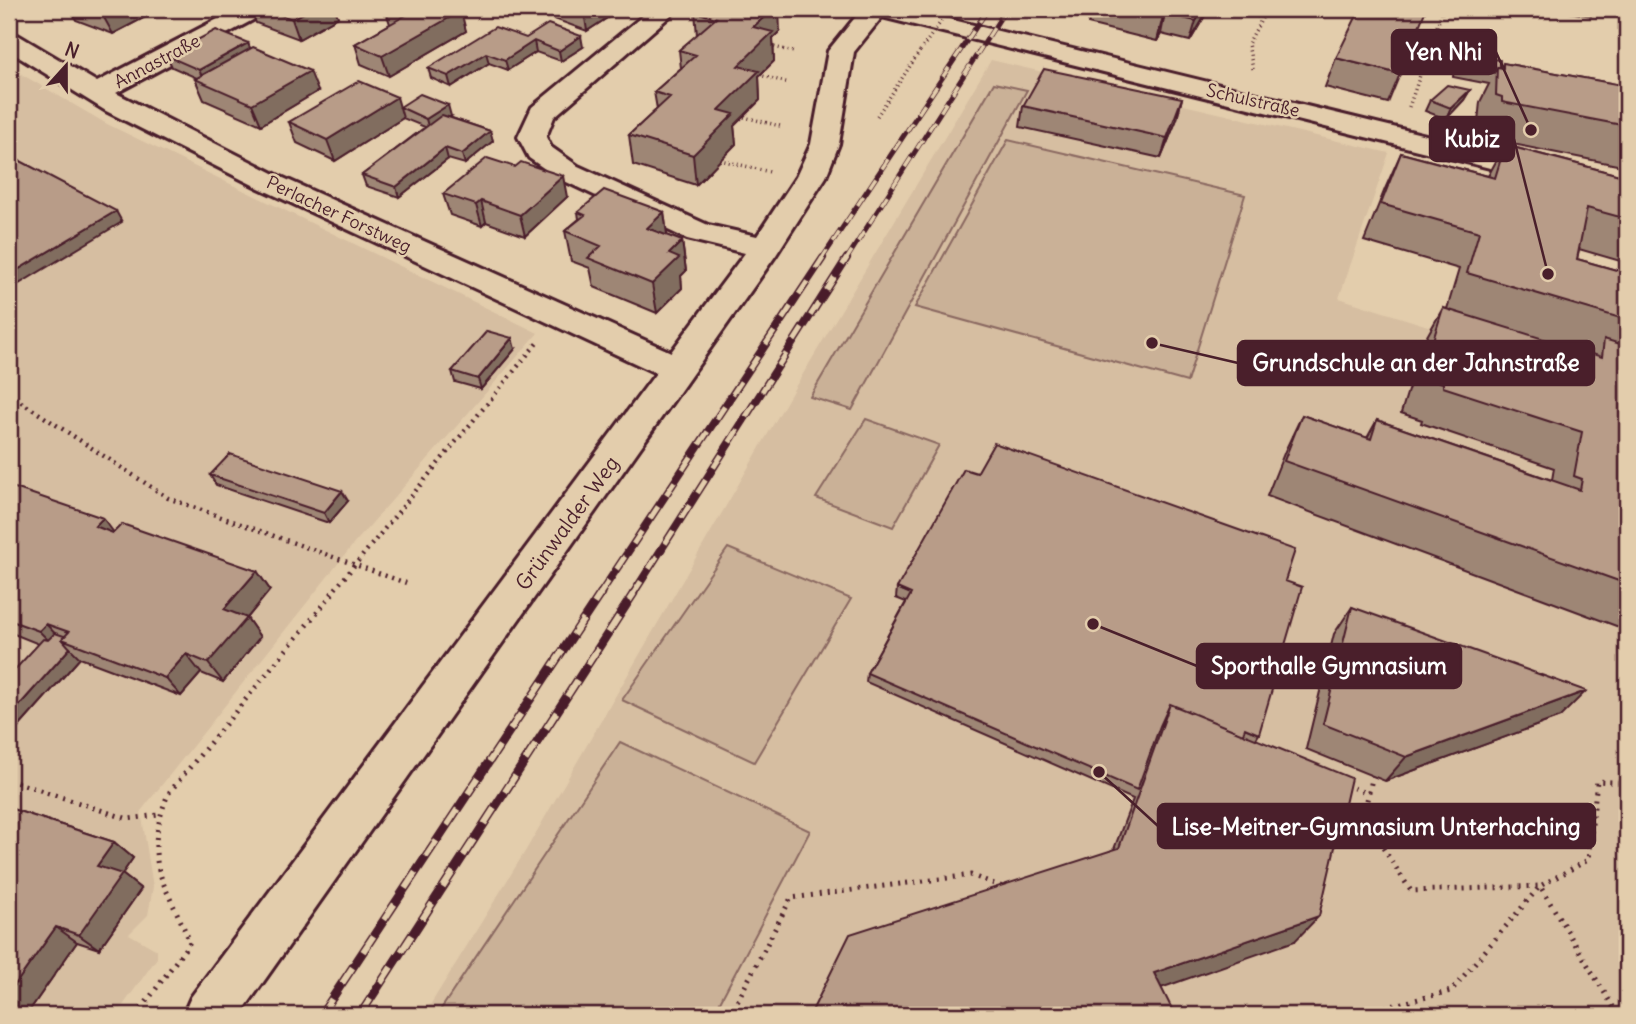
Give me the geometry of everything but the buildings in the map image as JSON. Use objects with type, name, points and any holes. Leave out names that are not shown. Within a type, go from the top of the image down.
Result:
[{"type":"street","name":"Annastraße","points":[[96,93],[255,9]]},
{"type":"street","points":[[666,9],[542,113],[532,137],[539,152],[568,172],[698,232],[765,248]]},
{"type":"street","name":"Grünwalder Weg","points":[[209,1015],[765,248],[811,177],[825,144],[841,51],[877,9]]},
{"type":"street","name":"Schulstraße","points":[[877,9],[1627,193]]},
{"type":"street","name":"Perlacher Forstweg","points":[[9,40],[96,93],[269,182],[678,369]]},
{"type":"path","points":[[877,116],[950,9]]},
{"type":"path","points":[[1222,9],[1261,17]]},
{"type":"path","points":[[1252,63],[1248,44],[1267,9]]},
{"type":"path","points":[[1409,107],[1443,9]]},
{"type":"path","points":[[766,45],[794,52]]},
{"type":"path","points":[[759,75],[789,83]]},
{"type":"path","points":[[744,117],[780,126]]},
{"type":"path","points":[[720,160],[770,172]]},
{"type":"path","points":[[137,1015],[190,942],[157,872],[151,842],[169,794],[560,316]]},
{"type":"path","points":[[9,394],[168,498],[406,583]]},
{"type":"path","points":[[1363,817],[1373,775]]},
{"type":"path","points":[[9,780],[128,820],[159,815]]},
{"type":"path","points":[[1353,1015],[1451,990],[1540,886],[1588,860],[1597,781],[1627,783]]},
{"type":"path","points":[[1343,784],[1368,794]]},
{"type":"path","points":[[1327,804],[1363,817],[1411,891],[1540,886]]},
{"type":"path","points":[[730,1015],[791,898],[971,875],[1010,889]]},
{"type":"path","points":[[1540,886],[1618,1015]]},
{"type":"shaded area","points":[[991,60],[1389,153],[1339,298],[1627,389],[1627,1015],[424,1015],[526,850],[791,394]]},
{"type":"shaded area","points":[[9,67],[107,124],[538,333],[352,546],[141,811],[153,887],[148,915],[129,934],[157,950],[157,958],[116,1015],[9,1015]]},
{"type":"shaded area","points":[[994,83],[1027,90],[852,410],[810,397]]},
{"type":"shaded area","points":[[1008,140],[1245,195],[1187,382],[915,307]]},
{"type":"shaded area","points":[[866,419],[939,445],[893,527],[816,498]]},
{"type":"shaded area","points":[[728,548],[851,599],[754,762],[622,700]]},
{"type":"shaded area","points":[[620,742],[810,831],[713,1015],[437,1015]]},
{"type":"railway","points":[[821,260],[988,9]]},
{"type":"railway","points":[[846,260],[1006,9]]},
{"type":"railway","points":[[600,594],[823,258]]},
{"type":"railway","points":[[633,594],[847,258]]},
{"type":"railway","points":[[321,1015],[601,593]]},
{"type":"railway","points":[[360,1015],[634,593]]},
{"type":"place","name":"Yen Nhi","points":[[1531,130]]},
{"type":"place","name":"Kubiz","points":[[1548,274]]},
{"type":"place","name":"Grundschule an der Jahnstraße","points":[[1152,343]]},
{"type":"place","name":"Sporthalle Gymnasium","points":[[1093,624]]},
{"type":"place","name":"Lise-Meitner-Gymnasium Unterhaching","points":[[1099,772]]}]
